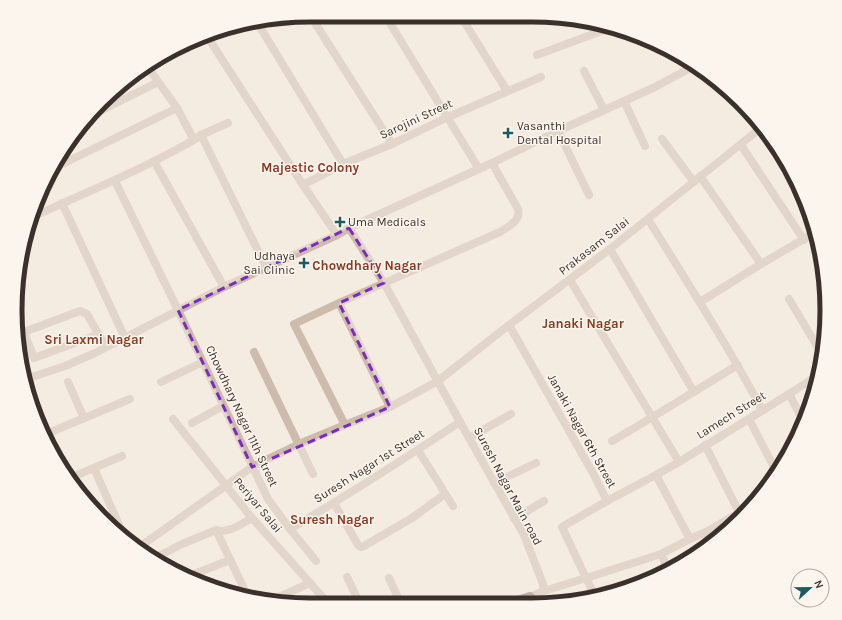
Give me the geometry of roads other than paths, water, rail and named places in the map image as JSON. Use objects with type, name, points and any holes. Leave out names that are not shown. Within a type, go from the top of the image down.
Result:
[{"type":"street","points":[[314,22],[392,144]]},
{"type":"street","points":[[389,22],[479,169]]},
{"type":"street","points":[[464,22],[507,91]]},
{"type":"street","points":[[260,27],[343,164]]},
{"type":"street","points":[[537,55],[602,31]]},
{"type":"street","points":[[210,40],[303,185],[337,234]]},
{"type":"street","points":[[30,378],[65,366],[106,347],[224,287],[653,88],[689,69]]},
{"type":"street","points":[[150,71],[197,138],[266,267]]},
{"type":"street","points":[[584,71],[604,110]]},
{"type":"street","name":"Sarojini Street","points":[[303,185],[343,164],[392,144],[448,117],[541,77]]},
{"type":"street","points":[[103,110],[158,82]]},
{"type":"street","points":[[624,101],[645,146]]},
{"type":"street","points":[[62,164],[177,108]]},
{"type":"street","points":[[38,216],[62,203],[115,181],[228,123]]},
{"type":"street","points":[[558,131],[589,195]]},
{"type":"street","name":"Prakasam Salai","points":[[143,544],[252,467],[299,444],[390,407],[438,381],[509,325],[610,250],[757,131]]},
{"type":"street","points":[[662,139],[697,179],[761,264]]},
{"type":"street","points":[[741,145],[804,240]]},
{"type":"street","points":[[154,161],[224,287]]},
{"type":"street","points":[[345,425],[294,324],[500,232],[514,222],[518,218],[518,209],[492,163]]},
{"type":"street","name":"Chowdhary Nagar 11th Street","points":[[115,181],[268,499],[316,561]]},
{"type":"street","points":[[62,203],[125,338]]},
{"type":"street","points":[[648,219],[738,365],[762,410]]},
{"type":"street","name":"Suresh Nagar Main road","points":[[349,228],[384,284],[524,535],[543,584],[544,591]]},
{"type":"street","points":[[700,302],[810,236]]},
{"type":"street","points":[[610,250],[694,392]]},
{"type":"street","points":[[570,280],[679,462]]},
{"type":"street","points":[[789,299],[818,348]]},
{"type":"street","points":[[339,303],[390,407]]},
{"type":"street","points":[[99,334],[34,358],[24,332],[80,312],[87,314],[99,334],[106,347]]},
{"type":"street","name":"Janaki Nagar 6th Street","points":[[509,325],[549,393],[607,501],[656,475]]},
{"type":"street","points":[[254,352],[313,474]]},
{"type":"street","points":[[161,382],[202,362]]},
{"type":"street","points":[[612,441],[653,418],[738,365]]},
{"type":"street","name":"Lamech Street","points":[[656,475],[811,379]]},
{"type":"street","points":[[68,382],[84,418]]},
{"type":"street","points":[[789,394],[800,415]]},
{"type":"street","points":[[50,432],[130,399]]},
{"type":"street","points":[[192,424],[223,406]]},
{"type":"street","points":[[469,438],[511,414]]},
{"type":"street","name":"Periyar Salai","points":[[173,419],[225,486],[323,598]]},
{"type":"street","points":[[749,419],[773,466]]},
{"type":"street","name":"Suresh Nagar 1st Street","points":[[290,529],[334,503],[460,422]]},
{"type":"street","points":[[705,445],[739,511]]},
{"type":"street","points":[[418,450],[452,506]]},
{"type":"street","points":[[75,476],[122,456]]},
{"type":"street","points":[[494,483],[536,463]]},
{"type":"street","points":[[94,468],[120,527]]},
{"type":"street","points":[[656,475],[690,539]]},
{"type":"street","points":[[334,503],[358,546],[361,547],[412,518],[445,494]]},
{"type":"street","points":[[514,519],[544,501]]},
{"type":"street","points":[[593,591],[562,527],[607,501]]},
{"type":"street","points":[[534,598],[544,591],[661,554],[706,532],[736,514]]},
{"type":"street","points":[[160,555],[182,544],[216,530],[220,531],[233,528],[252,518]]},
{"type":"street","points":[[216,530],[245,590]]},
{"type":"street","points":[[706,532],[708,537]]},
{"type":"street","points":[[661,554],[666,564]]},
{"type":"street","points":[[195,574],[230,560]]},
{"type":"street","points":[[347,578],[357,598]]},
{"type":"street","points":[[389,578],[398,598]]},
{"type":"street","points":[[280,596],[310,583]]},
{"type":"place","name":"Vasanthi Dental Hospital","points":[[508,133]]},
{"type":"place","name":"Uma Medicals","points":[[340,222]]},
{"type":"place","name":"Udhaya Sai Clinic","points":[[304,263]]},
{"type":"district","name":"Majestic Colony","points":[[310,167]]},
{"type":"district","name":"Chowdhary Nagar","points":[[367,265]]},
{"type":"district","name":"Janaki Nagar","points":[[583,323]]},
{"type":"district","name":"Sri Laxmi Nagar","points":[[94,339]]},
{"type":"district","name":"Suresh Nagar","points":[[332,519]]}]
